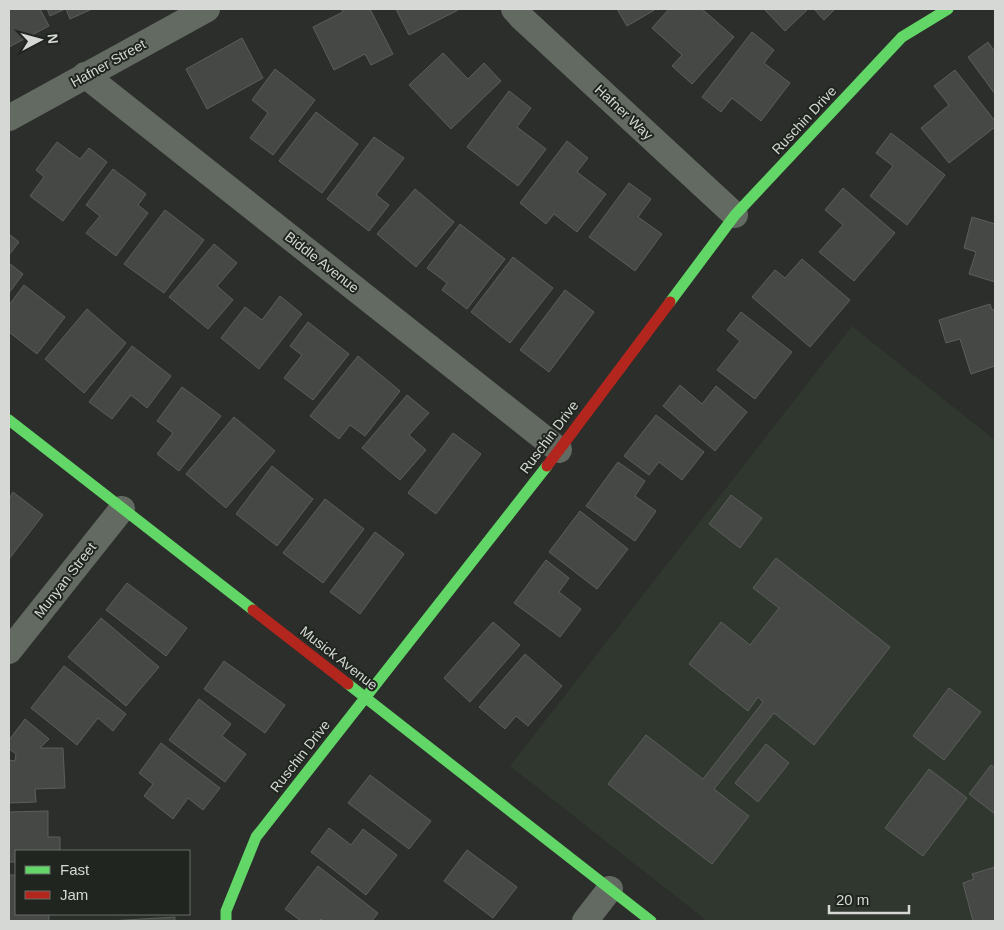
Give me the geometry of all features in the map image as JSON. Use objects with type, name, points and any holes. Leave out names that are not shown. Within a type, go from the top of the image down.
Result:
[{"type":"street","name":"Hafner Street","points":[[9,118],[208,9]]},
{"type":"street","name":"Hafner Way","points":[[514,9],[735,215]]},
{"type":"street","name":"Ruschin Drive","points":[[226,921],[226,911],[256,837],[559,450],[735,215],[902,38],[948,9]]},
{"type":"street","name":"Biddle Avenue","points":[[85,75],[559,450]]},
{"type":"street","name":"Musick Avenue","points":[[9,420],[651,921]]},
{"type":"street","name":"Munyan Street","points":[[9,651],[122,509]]},
{"type":"street","points":[[585,921],[610,889]]},
{"type":"shaded area","points":[[852,326],[995,440],[995,921],[707,921],[510,766]]},
{"type":"building","points":[[9,9],[40,9],[49,26],[9,47]]},
{"type":"building","points":[[47,9],[65,9],[50,16]]},
{"type":"building","points":[[66,9],[92,9],[70,19]]},
{"type":"building","points":[[341,9],[370,9],[393,54],[371,65],[365,54],[334,70],[313,27],[343,12]]},
{"type":"building","points":[[396,9],[458,9],[458,10],[409,35]]},
{"type":"building","points":[[617,9],[656,9],[627,26]]},
{"type":"building","points":[[669,9],[702,9],[734,37],[692,84],[672,66],[682,55],[652,28]]},
{"type":"building","points":[[764,9],[808,9],[785,31]]},
{"type":"building","points":[[814,9],[835,9],[824,20]]},
{"type":"building","points":[[752,32],[774,50],[764,63],[790,83],[761,121],[732,98],[721,112],[702,97]]},
{"type":"building","points":[[242,38],[263,78],[207,109],[186,69]]},
{"type":"building","points":[[988,42],[995,52],[995,94],[968,57]]},
{"type":"building","points":[[443,53],[468,79],[484,63],[501,81],[451,129],[409,85]]},
{"type":"building","points":[[275,69],[315,100],[273,155],[250,138],[268,113],[252,100]]},
{"type":"building","points":[[955,70],[995,121],[995,127],[949,163],[921,128],[949,105],[934,86]]},
{"type":"building","points":[[509,91],[531,108],[517,127],[546,149],[518,186],[467,147]]},
{"type":"building","points":[[316,112],[358,144],[322,193],[279,161]]},
{"type":"building","points":[[891,133],[945,175],[907,225],[870,196],[893,166],[876,153]]},
{"type":"building","points":[[374,137],[404,158],[376,195],[389,205],[369,231],[327,199]]},
{"type":"building","points":[[567,141],[588,158],[577,172],[606,194],[577,232],[554,214],[546,224],[520,203]]},
{"type":"building","points":[[57,142],[80,159],[89,148],[107,162],[63,221],[30,196],[44,177],[36,170]]},
{"type":"building","points":[[113,169],[146,194],[138,205],[148,213],[116,256],[86,233],[100,216],[86,205]]},
{"type":"building","points":[[629,183],[651,199],[638,217],[662,234],[635,271],[589,237]]},
{"type":"building","points":[[843,188],[895,233],[854,281],[819,252],[843,225],[825,210]]},
{"type":"building","points":[[415,189],[454,222],[416,267],[377,234]]},
{"type":"building","points":[[165,210],[204,240],[164,293],[124,264]]},
{"type":"building","points":[[972,217],[995,224],[995,282],[969,274],[976,252],[964,248]]},
{"type":"building","points":[[460,224],[505,259],[467,309],[442,290],[447,283],[427,268]]},
{"type":"building","points":[[9,234],[19,242],[9,255]]},
{"type":"building","points":[[214,244],[237,263],[217,286],[233,300],[208,329],[169,297]]},
{"type":"building","points":[[513,257],[553,288],[510,343],[471,312]]},
{"type":"building","points":[[802,259],[850,300],[810,347],[752,297],[775,270],[785,278]]},
{"type":"building","points":[[9,263],[23,274],[9,293]]},
{"type":"building","points":[[24,285],[65,317],[37,354],[9,332],[9,305]]},
{"type":"building","points":[[565,290],[594,312],[549,372],[520,350]]},
{"type":"building","points":[[280,296],[302,314],[259,369],[221,338],[245,307],[262,320]]},
{"type":"building","points":[[990,304],[992,310],[995,309],[995,366],[971,374],[960,339],[946,343],[939,320]]},
{"type":"building","points":[[87,309],[126,343],[84,393],[45,359]]},
{"type":"building","points":[[741,312],[792,352],[755,399],[717,370],[740,341],[727,330]]},
{"type":"building","points":[[308,322],[349,354],[313,400],[284,378],[302,355],[290,346]]},
{"type":"building","points":[[132,346],[171,376],[147,408],[131,395],[112,419],[89,402]]},
{"type":"building","points":[[358,356],[400,391],[365,436],[350,425],[339,439],[310,416]]},
{"type":"building","points":[[680,385],[702,404],[716,386],[747,412],[715,451],[663,406]]},
{"type":"building","points":[[182,387],[221,416],[179,471],[157,454],[173,433],[157,421]]},
{"type":"building","points":[[407,395],[429,413],[409,435],[426,450],[400,480],[362,448]]},
{"type":"building","points":[[656,415],[704,452],[682,480],[659,462],[649,475],[624,456]]},
{"type":"building","points":[[234,417],[275,451],[226,508],[186,474]]},
{"type":"building","points":[[453,433],[481,454],[436,514],[408,493]]},
{"type":"building","points":[[618,462],[645,481],[635,496],[656,511],[635,541],[586,506]]},
{"type":"building","points":[[272,466],[313,499],[277,546],[236,514]]},
{"type":"building","points":[[13,492],[43,515],[9,559],[9,499]]},
{"type":"building","points":[[731,495],[762,518],[740,548],[709,524]]},
{"type":"building","points":[[325,499],[364,529],[323,583],[283,553]]},
{"type":"building","points":[[580,511],[628,549],[597,589],[549,552]]},
{"type":"building","points":[[375,532],[404,554],[360,614],[330,592]]},
{"type":"building","points":[[776,558],[890,647],[814,745],[774,713],[714,789],[749,816],[712,864],[608,784],[646,735],[703,779],[763,702],[758,697],[748,711],[689,664],[721,622],[750,645],[779,608],[753,588]]},
{"type":"building","points":[[546,560],[569,578],[559,592],[581,609],[560,637],[514,603]]},
{"type":"building","points":[[127,583],[187,628],[166,656],[106,610]]},
{"type":"building","points":[[101,618],[159,667],[126,706],[68,657]]},
{"type":"building","points":[[493,622],[520,645],[470,702],[444,678]]},
{"type":"building","points":[[525,654],[562,686],[528,726],[516,716],[505,729],[479,707]]},
{"type":"building","points":[[224,661],[285,705],[265,733],[204,689]]},
{"type":"building","points":[[64,666],[126,714],[113,731],[98,718],[77,745],[31,708]]},
{"type":"building","points":[[949,688],[981,712],[944,760],[913,736]]},
{"type":"building","points":[[199,699],[231,724],[222,736],[246,754],[225,782],[169,740]]},
{"type":"building","points":[[25,719],[49,739],[40,748],[63,748],[65,788],[35,789],[36,802],[9,803],[9,760],[15,761],[16,754],[9,749],[9,740]]},
{"type":"building","points":[[161,743],[220,788],[203,810],[188,798],[173,819],[144,796],[153,784],[139,773]]},
{"type":"building","points":[[766,744],[789,763],[758,802],[735,783]]},
{"type":"building","points":[[991,765],[995,768],[995,814],[969,794]]},
{"type":"building","points":[[929,769],[967,798],[923,856],[885,828]]},
{"type":"building","points":[[370,775],[431,821],[409,849],[348,803]]},
{"type":"building","points":[[48,811],[48,837],[60,837],[60,850],[15,850],[15,862],[9,862],[9,812]]},
{"type":"building","points":[[329,828],[351,845],[363,829],[397,855],[366,895],[311,852]]},
{"type":"building","points":[[467,850],[517,887],[493,918],[444,881]]},
{"type":"building","points":[[318,866],[378,913],[372,921],[323,921],[321,919],[319,921],[301,921],[285,909]]},
{"type":"building","points":[[995,867],[995,921],[973,921],[963,883],[974,879],[972,874]]},
{"type":"building","points":[[9,875],[15,875],[15,915],[49,915],[49,921],[9,921]]},
{"type":"building","points":[[175,917],[175,921],[109,921]]},
{"type":"traffic: fast","points":[[670,302],[735,215],[902,37],[948,9]]},
{"type":"traffic: fast","points":[[9,420],[253,610]]},
{"type":"traffic: fast","points":[[226,921],[226,911],[256,837],[547,466]]},
{"type":"traffic: fast","points":[[348,684],[651,921]]},
{"type":"traffic: jam","points":[[547,466],[670,302]]},
{"type":"traffic: jam","points":[[253,610],[348,684]]}]
